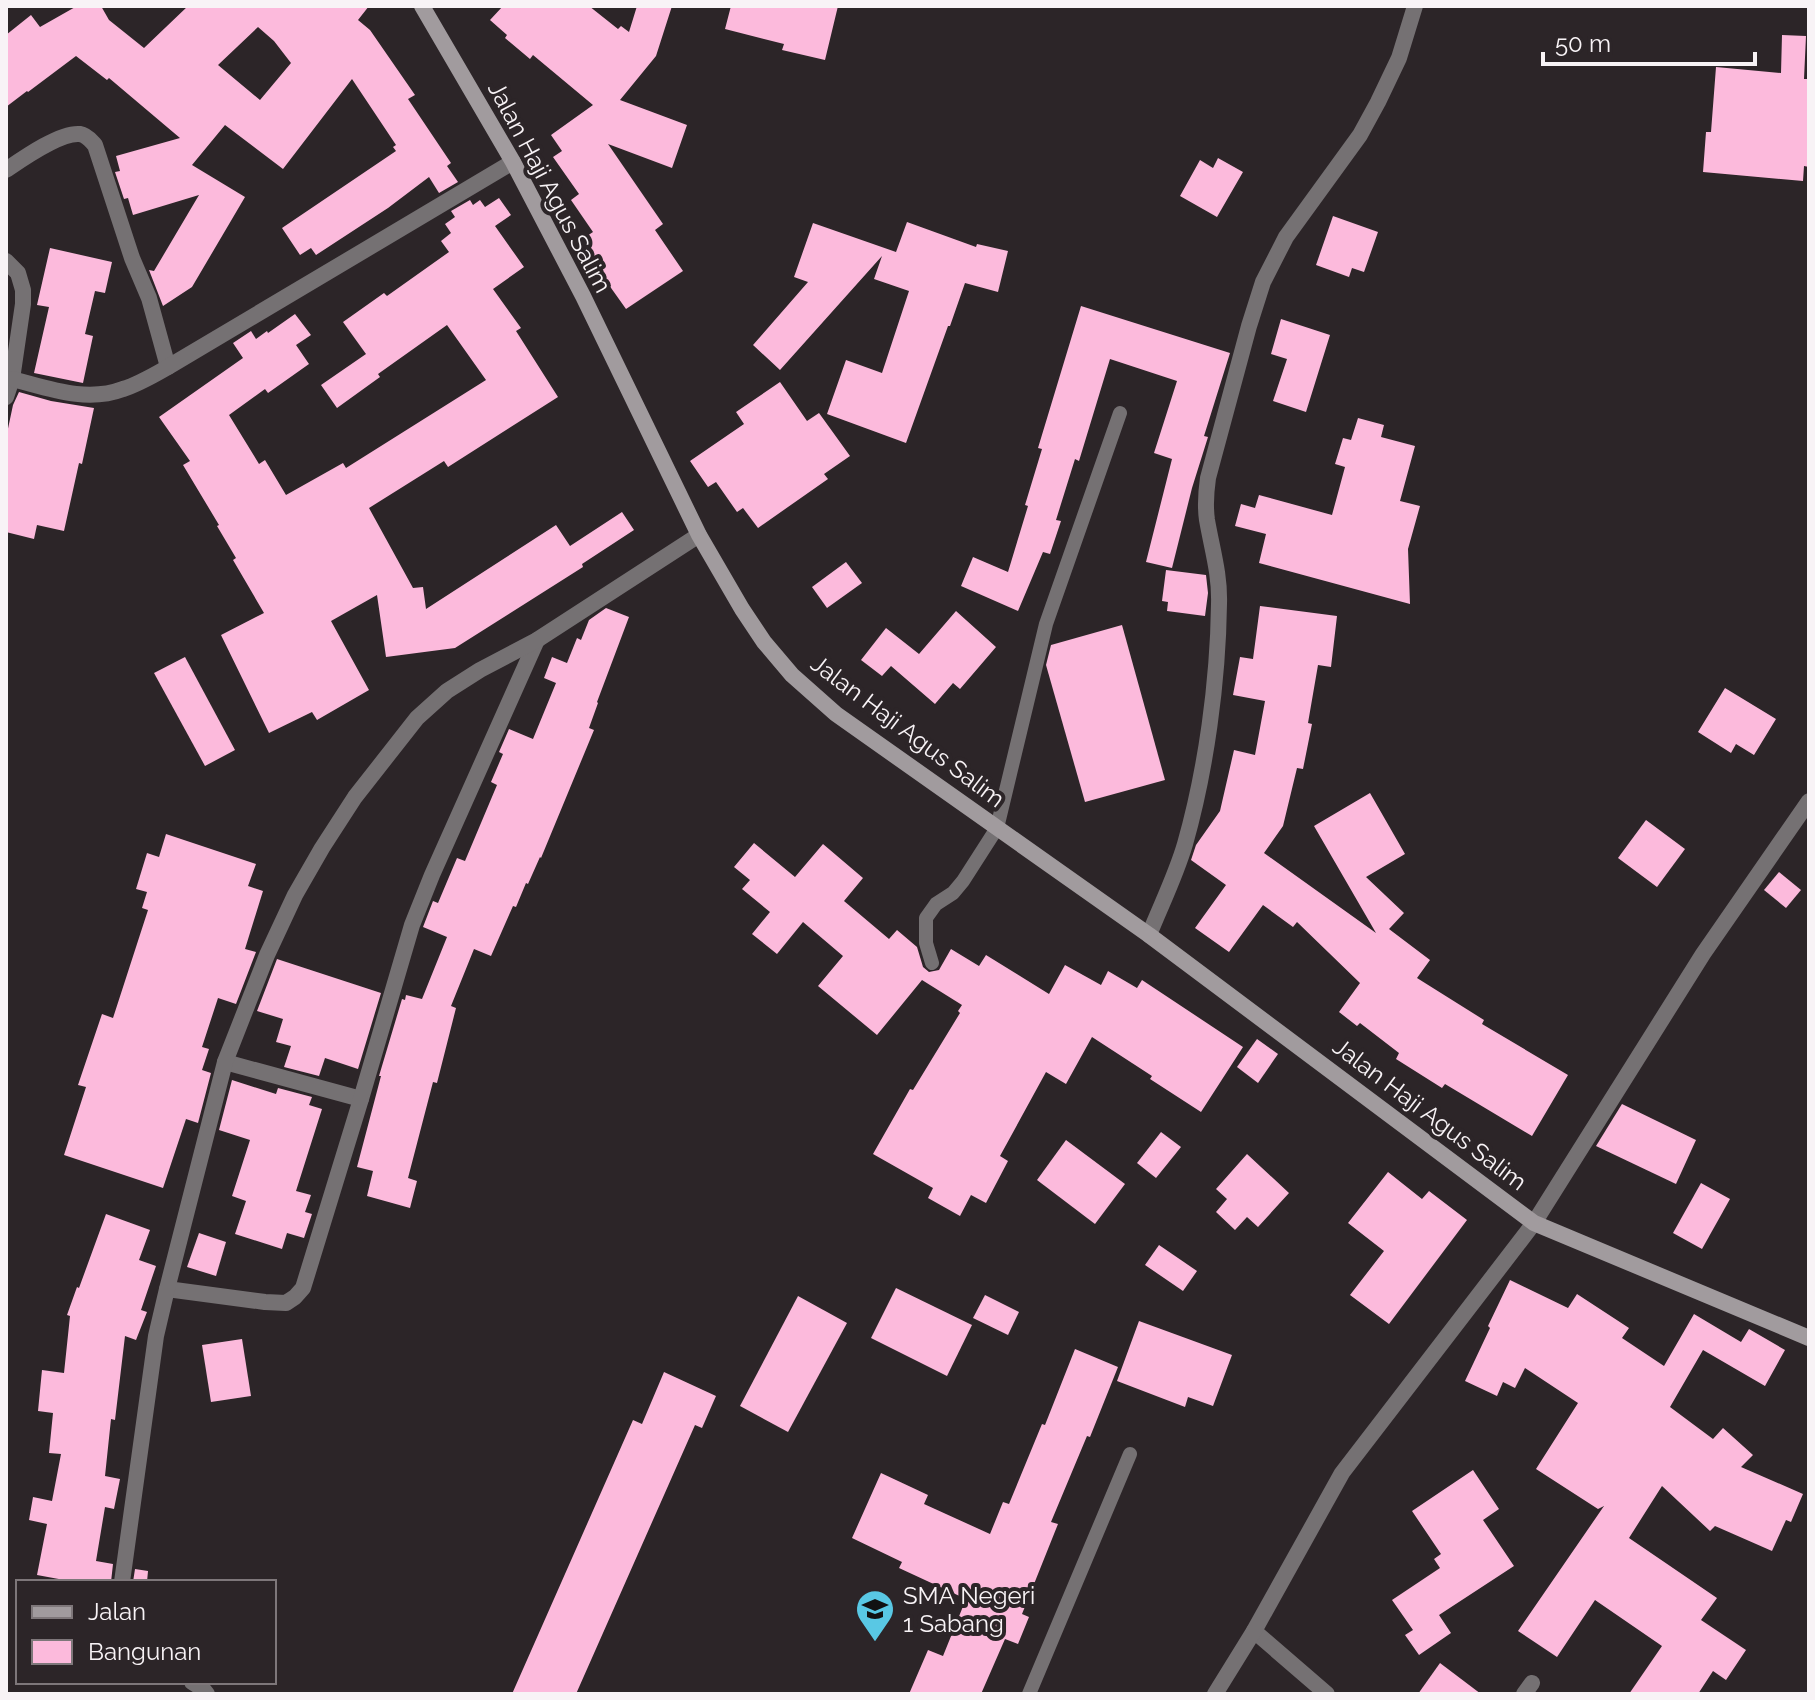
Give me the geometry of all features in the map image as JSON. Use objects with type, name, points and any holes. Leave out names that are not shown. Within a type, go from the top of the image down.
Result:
[{"type":"main road","name":"Jalan Haji Agus Salim","points":[[422,6],[513,162],[583,296],[699,535],[749,620],[792,675],[836,714],[1149,935],[1534,1223],[1809,1338]]},
{"type":"street","points":[[1149,935],[1184,847],[1200,782],[1217,662],[1219,600],[1205,502],[1208,478],[1249,326],[1263,282],[1286,237],[1360,135],[1378,102],[1399,58],[1415,6]]},
{"type":"street","points":[[6,170],[30,153],[61,138],[80,134],[95,145],[132,258],[149,298],[168,367]]},
{"type":"street","points":[[12,379],[79,395],[121,390],[168,367],[513,162]]},
{"type":"street","points":[[6,261],[18,273],[23,290],[12,379],[6,397]]},
{"type":"street","points":[[122,1580],[156,1336],[167,1289],[225,1062],[267,955],[295,895],[355,797],[417,718],[447,691],[537,640],[699,535]]},
{"type":"street","points":[[167,1289],[286,1303],[303,1288],[412,925],[537,640]]},
{"type":"street","points":[[1215,1694],[1254,1631],[1342,1473],[1534,1223],[1703,954],[1809,801]]},
{"type":"street","points":[[225,1062],[361,1099]]},
{"type":"street","points":[[1254,1631],[1327,1694]]},
{"type":"lane","points":[[932,963],[926,943],[926,918],[936,904],[953,893],[963,881],[997,828],[1046,624],[1120,413]]},
{"type":"lane","points":[[1029,1694],[1130,1454]]},
{"type":"building","points":[[77,6],[101,6],[109,20],[144,48],[188,6],[369,6],[358,20],[370,30],[415,95],[408,99],[451,163],[447,166],[458,182],[439,193],[429,177],[316,255],[311,248],[300,255],[282,228],[396,151],[393,147],[396,145],[352,79],[283,169],[225,125],[192,165],[245,197],[192,287],[163,306],[149,270],[154,271],[199,195],[133,215],[115,172],[120,171],[116,156],[180,138],[109,78],[107,80],[76,56],[6,107],[6,35],[31,15],[40,27]],"holes":[[[258,27],[291,63],[260,100],[218,65]]]},
{"type":"building","points":[[503,6],[589,6],[618,29],[621,26],[629,32],[637,6],[672,6],[656,56],[620,100],[687,125],[672,168],[608,144],[663,224],[655,230],[683,271],[626,309],[581,240],[593,232],[571,200],[579,194],[553,157],[562,151],[551,135],[593,105],[533,55],[530,59],[505,38],[507,35],[490,20]]},
{"type":"building","points":[[731,6],[838,6],[825,60],[782,50],[784,44],[725,29]]},
{"type":"building","points":[[1782,35],[1806,36],[1804,79],[1809,79],[1809,167],[1804,166],[1803,181],[1703,172],[1706,132],[1711,132],[1716,67],[1781,73]]},
{"type":"building","points":[[1218,158],[1243,172],[1217,217],[1180,196],[1200,160],[1213,168]]},
{"type":"building","points":[[499,198],[511,215],[495,226],[524,267],[493,289],[521,328],[516,331],[558,397],[448,467],[444,461],[369,508],[413,588],[423,587],[426,609],[556,525],[570,546],[622,512],[634,530],[582,564],[583,567],[455,648],[386,657],[377,595],[331,621],[369,690],[317,720],[312,712],[269,733],[221,635],[264,613],[233,560],[236,558],[219,525],[183,465],[190,461],[159,417],[243,358],[233,343],[251,331],[256,339],[295,314],[311,335],[296,345],[309,364],[268,393],[265,389],[229,415],[259,464],[265,460],[286,495],[343,463],[346,468],[486,380],[447,325],[378,374],[380,377],[337,408],[321,385],[366,354],[343,322],[384,293],[387,296],[449,252],[441,241],[451,233],[445,224],[455,217],[451,211],[470,200],[473,205],[480,200],[485,207]]},
{"type":"building","points":[[1333,216],[1378,232],[1364,272],[1352,268],[1349,277],[1316,265]]},
{"type":"building","points":[[907,222],[976,247],[977,244],[1008,251],[998,292],[965,283],[906,443],[827,414],[846,360],[882,373],[909,291],[874,279],[882,256],[780,370],[753,345],[808,282],[794,277],[813,223],[896,252]]},
{"type":"building","points":[[50,248],[112,262],[105,293],[95,291],[85,334],[93,336],[83,383],[34,373],[49,307],[37,305]]},
{"type":"building","points":[[1081,306],[1230,353],[1204,436],[1208,437],[1172,568],[1146,562],[1172,459],[1154,453],[1177,381],[1110,359],[1079,461],[1075,459],[1056,520],[1061,521],[1050,554],[1043,552],[1018,611],[961,586],[973,557],[1008,572],[1042,449],[1038,448]]},
{"type":"building","points":[[1281,319],[1330,335],[1306,412],[1273,401],[1287,359],[1271,354]]},
{"type":"building","points":[[780,382],[807,421],[819,413],[850,456],[824,474],[828,479],[758,528],[743,508],[737,512],[716,482],[708,487],[690,461],[744,424],[736,412]]},
{"type":"building","points":[[19,392],[94,408],[64,531],[37,525],[34,539],[6,532],[6,438]]},
{"type":"building","points":[[1358,418],[1384,425],[1381,437],[1415,446],[1400,501],[1420,506],[1408,549],[1410,604],[1259,563],[1266,534],[1235,526],[1241,504],[1255,508],[1259,495],[1332,515],[1345,467],[1335,464],[1343,438],[1351,440]]},
{"type":"building","points":[[846,562],[862,583],[827,608],[812,587]]},
{"type":"building","points":[[1166,570],[1206,575],[1208,593],[1205,616],[1167,611],[1168,602],[1162,601]]},
{"type":"building","points":[[1260,606],[1337,616],[1331,667],[1318,665],[1308,723],[1312,724],[1303,769],[1297,768],[1283,826],[1264,853],[1376,933],[1314,826],[1370,793],[1405,854],[1366,877],[1404,913],[1389,929],[1430,960],[1417,978],[1484,1020],[1482,1024],[1568,1075],[1532,1136],[1445,1084],[1442,1088],[1396,1059],[1399,1053],[1360,1023],[1357,1026],[1339,1012],[1360,983],[1297,922],[1293,927],[1263,905],[1229,952],[1195,928],[1226,885],[1191,860],[1196,845],[1220,811],[1234,750],[1255,755],[1265,701],[1233,695],[1240,657],[1253,659]]},
{"type":"building","points":[[606,608],[629,617],[597,702],[589,728],[594,730],[541,858],[516,907],[513,906],[491,956],[474,949],[451,1006],[456,1008],[408,1178],[417,1181],[410,1208],[367,1196],[373,1171],[357,1167],[402,999],[405,1000],[406,995],[422,999],[447,937],[423,927],[433,901],[438,903],[457,858],[465,861],[497,785],[491,782],[509,729],[533,739],[556,683],[544,678],[552,657],[567,663],[577,638],[581,640],[589,620]]},
{"type":"building","points":[[956,611],[996,647],[960,689],[953,683],[935,704],[891,666],[882,676],[861,660],[886,628],[919,654]]},
{"type":"building","points":[[1122,625],[1165,780],[1085,802],[1046,665],[1051,645]]},
{"type":"building","points":[[185,657],[235,750],[205,766],[154,673]]},
{"type":"building","points":[[1725,688],[1776,719],[1754,755],[1736,744],[1731,753],[1698,732]]},
{"type":"building","points":[[1646,820],[1685,849],[1657,887],[1618,858]]},
{"type":"building","points":[[166,834],[256,864],[248,886],[263,891],[245,949],[256,952],[236,1004],[218,998],[202,1047],[209,1049],[202,1070],[211,1073],[198,1123],[186,1119],[163,1188],[64,1155],[86,1087],[78,1085],[102,1014],[113,1018],[148,910],[142,908],[147,892],[136,889],[147,853],[159,857]]},
{"type":"building","points":[[754,843],[795,877],[823,844],[863,878],[844,901],[889,939],[897,930],[917,947],[923,967],[929,972],[939,970],[951,949],[979,966],[986,955],[1049,994],[1065,965],[1101,985],[1108,971],[1137,988],[1142,980],[1243,1047],[1201,1112],[1092,1037],[1066,1084],[1046,1072],[1000,1156],[1008,1161],[986,1203],[971,1195],[960,1216],[928,1198],[933,1188],[873,1154],[962,1005],[922,980],[877,1035],[818,986],[843,956],[803,922],[777,954],[752,934],[770,912],[742,889],[750,880],[734,867]]},
{"type":"building","points":[[1779,872],[1801,890],[1786,908],[1764,890]]},
{"type":"building","points":[[277,959],[381,993],[358,1069],[325,1058],[319,1076],[284,1067],[291,1046],[276,1042],[283,1019],[257,1011]]},
{"type":"building","points":[[1257,1039],[1278,1054],[1258,1083],[1237,1067]]},
{"type":"building","points":[[232,1080],[276,1094],[278,1088],[312,1097],[309,1105],[322,1109],[296,1191],[311,1195],[305,1212],[312,1214],[304,1238],[287,1233],[282,1249],[235,1234],[246,1201],[232,1196],[250,1140],[219,1130]]},
{"type":"building","points":[[1622,1104],[1696,1140],[1676,1184],[1596,1146]]},
{"type":"building","points":[[1161,1132],[1181,1147],[1156,1178],[1137,1163]]},
{"type":"building","points":[[1066,1140],[1125,1184],[1095,1224],[1037,1180]]},
{"type":"building","points":[[1247,1154],[1289,1193],[1258,1227],[1247,1217],[1235,1230],[1216,1212],[1227,1199],[1216,1189]]},
{"type":"building","points":[[1388,1172],[1422,1199],[1429,1191],[1467,1220],[1389,1324],[1350,1295],[1384,1251],[1348,1223]]},
{"type":"building","points":[[1701,1183],[1730,1199],[1702,1249],[1673,1233]]},
{"type":"building","points":[[106,1214],[150,1230],[139,1260],[156,1266],[141,1310],[147,1312],[136,1340],[125,1336],[115,1420],[111,1419],[105,1476],[120,1479],[114,1509],[105,1507],[96,1561],[113,1564],[111,1580],[64,1580],[37,1575],[47,1524],[29,1520],[33,1497],[52,1501],[61,1454],[49,1453],[53,1413],[38,1411],[42,1370],[64,1373],[70,1316],[67,1315]]},
{"type":"building","points":[[199,1233],[226,1242],[216,1276],[187,1267]]},
{"type":"building","points":[[1159,1245],[1197,1271],[1183,1291],[1145,1265]]},
{"type":"building","points":[[1510,1280],[1568,1308],[1577,1294],[1629,1328],[1622,1338],[1664,1366],[1694,1314],[1741,1342],[1749,1329],[1785,1350],[1765,1386],[1703,1350],[1670,1407],[1713,1439],[1723,1428],[1753,1455],[1741,1467],[1803,1494],[1791,1522],[1786,1520],[1772,1551],[1715,1526],[1710,1531],[1662,1486],[1629,1538],[1717,1598],[1701,1620],[1746,1650],[1726,1680],[1713,1671],[1698,1694],[1629,1694],[1662,1646],[1595,1600],[1557,1657],[1518,1631],[1604,1506],[1598,1509],[1536,1469],[1578,1403],[1525,1368],[1515,1388],[1503,1382],[1497,1396],[1465,1381]]},
{"type":"building","points":[[896,1288],[972,1325],[947,1376],[871,1338]]},
{"type":"building","points":[[985,1295],[1019,1312],[1008,1335],[973,1318]]},
{"type":"building","points":[[798,1296],[847,1323],[788,1432],[740,1406]]},
{"type":"building","points":[[1139,1321],[1232,1355],[1213,1406],[1188,1397],[1185,1407],[1117,1381]]},
{"type":"building","points":[[242,1339],[251,1396],[211,1402],[202,1345]]},
{"type":"building","points":[[1075,1349],[1118,1367],[1051,1522],[1058,1524],[1022,1614],[1029,1617],[1018,1644],[1005,1639],[981,1694],[909,1694],[928,1650],[943,1656],[966,1599],[899,1568],[902,1562],[852,1538],[881,1473],[928,1495],[924,1504],[990,1534],[1003,1502],[1009,1504]]},
{"type":"building","points":[[664,1372],[716,1396],[702,1428],[695,1425],[576,1694],[512,1694],[633,1420],[642,1424]]},
{"type":"building","points":[[1473,1470],[1499,1509],[1483,1520],[1514,1566],[1439,1615],[1451,1633],[1419,1655],[1405,1635],[1413,1630],[1392,1600],[1440,1568],[1434,1559],[1441,1554],[1412,1511]]},
{"type":"building","points":[[135,1569],[148,1571],[147,1580],[133,1580]]},
{"type":"building","points":[[1440,1663],[1481,1694],[1418,1694]]},
{"type":"place","name":"SMA Negeri 1 Sabang","points":[[875,1643]]}]
